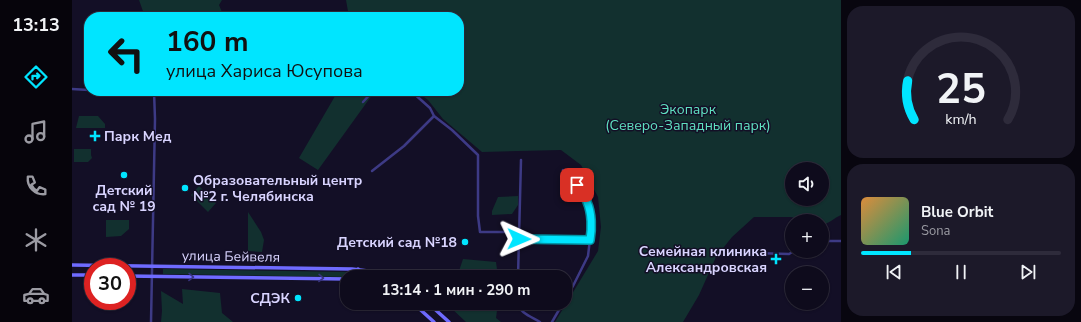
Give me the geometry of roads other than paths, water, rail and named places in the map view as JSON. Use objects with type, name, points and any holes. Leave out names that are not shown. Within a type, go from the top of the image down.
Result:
[{"type":"main road","name":"улица Бейвеля","points":[[72,265],[363,270]]},
{"type":"main road","points":[[72,275],[84,275]]},
{"type":"main road","name":"улица Бейвеля","points":[[136,276],[340,279]]},
{"type":"main road","points":[[421,310],[434,322]]},
{"type":"main road","points":[[436,310],[449,322]]},
{"type":"street","points":[[72,89],[84,90]]},
{"type":"street","points":[[151,322],[154,96]]},
{"type":"street","points":[[363,102],[368,96]]},
{"type":"street","points":[[417,96],[430,108],[434,116],[452,130],[478,155],[478,216],[480,231],[519,232]]},
{"type":"street","points":[[372,171],[404,146],[434,116]]},
{"type":"street","points":[[518,270],[521,160]]},
{"type":"street","points":[[563,170],[577,185],[588,204],[590,217],[591,232],[589,250],[585,263],[572,287]]},
{"type":"street","points":[[519,239],[590,240]]},
{"type":"street","points":[[829,241],[841,241]]},
{"type":"street","points":[[748,253],[785,254]]},
{"type":"street","points":[[521,310],[540,322]]},
{"type":"street","points":[[552,322],[559,310]]},
{"type":"place","name":"Парк Мед","points":[[95,136]]},
{"type":"place","name":"Детский сад № 19","points":[[124,175]]},
{"type":"place","name":"Образовательный центр №2 г. Челябинска","points":[[185,188]]},
{"type":"place","name":"Детский сaд №18","points":[[465,242]]},
{"type":"place","name":"Семейная клиника Александровская","points":[[776,259]]},
{"type":"place","name":"СДЭК","points":[[298,298]]},
{"type":"park label","name":"Экопарк (Северо-Западный парк)","points":[[688,118]]}]
